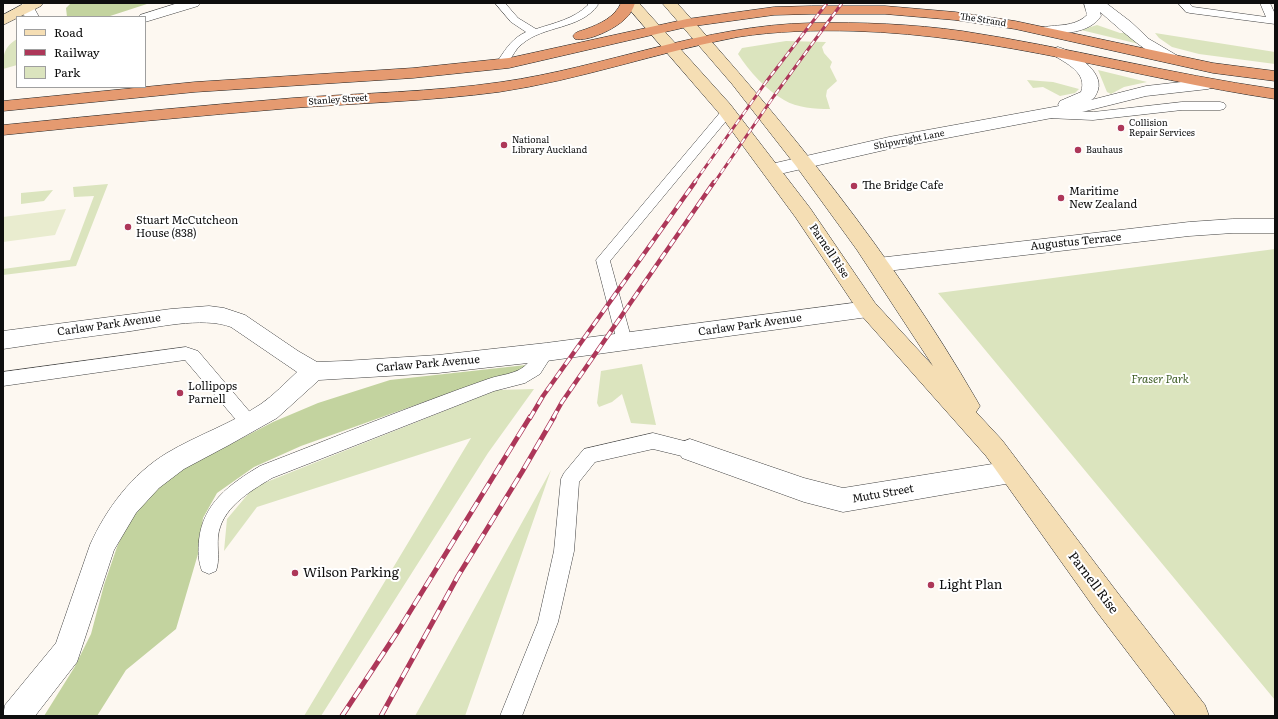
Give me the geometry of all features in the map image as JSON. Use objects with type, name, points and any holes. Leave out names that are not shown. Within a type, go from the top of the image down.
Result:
[{"type":"highway","points":[[451,69],[505,58],[585,34],[608,24],[626,10],[629,3]]},
{"type":"highway","name":"The Strand","points":[[653,30],[687,23],[774,11],[885,10],[955,16],[1044,31],[1230,71],[1275,76]]},
{"type":"highway","name":"The Strand","points":[[670,48],[703,40],[772,29],[887,28],[927,30],[980,37],[1208,84],[1275,94]]},
{"type":"highway","points":[[3,106],[195,87],[451,69],[509,62],[653,30]]},
{"type":"highway","name":"Stanley Street","points":[[3,130],[185,112],[446,92],[510,85],[591,69],[670,48]]},
{"type":"main road","name":"Parnell Rise","points":[[629,3],[727,112],[803,213],[868,309],[994,448],[1107,602],[1194,716]]},
{"type":"main road","name":"Parnell Rise","points":[[669,3],[703,40],[805,163],[924,331],[994,448]]},
{"type":"main road","points":[[3,21],[32,9]]},
{"type":"street","points":[[146,18],[193,3]]},
{"type":"street","points":[[1044,31],[1074,27],[1084,23],[1094,16],[1091,3]]},
{"type":"street","points":[[1098,3],[1126,25],[1144,42],[1173,59]]},
{"type":"street","name":"Shipwright Lane","points":[[1047,114],[1088,95],[1091,89],[1090,78],[1086,72],[1058,52]]},
{"type":"street","name":"Shipwright Lane","points":[[771,170],[889,143],[1078,108],[1146,91],[1208,84]]},
{"type":"street","name":"Augustus Terrace","points":[[878,265],[1189,229],[1233,226],[1275,226]]},
{"type":"street","name":"Carlaw Park Avenue","points":[[3,340],[171,317],[209,314],[224,316],[238,321],[290,357],[314,371],[438,364],[546,352],[868,309]]},
{"type":"street","points":[[16,716],[67,652],[103,545],[127,505],[150,480],[175,461],[221,438],[274,407],[314,371]]},
{"type":"street","name":"Mutu Street","points":[[690,450],[804,490],[843,500],[1012,472]]},
{"type":"lane","points":[[500,3],[512,18],[521,26],[534,32]]},
{"type":"lane","points":[[505,58],[517,42],[534,32],[574,20],[589,11],[593,5],[592,3]]},
{"type":"lane","points":[[1183,3],[1190,10],[1274,21]]},
{"type":"lane","points":[[1266,3],[1274,21]]},
{"type":"lane","points":[[1047,114],[1092,116],[1182,106],[1220,106]]},
{"type":"lane","points":[[624,341],[603,260],[727,112]]},
{"type":"lane","points":[[209,564],[207,540],[215,514],[226,499],[247,482],[266,472],[402,418],[493,384],[519,378],[534,369],[546,352]]},
{"type":"lane","points":[[3,379],[186,353],[192,356],[249,422]]},
{"type":"lane","points":[[511,716],[548,622],[564,551],[570,479],[590,455],[653,441],[690,450]]},
{"type":"green space","points":[[71,3],[150,3],[110,16],[67,16],[66,8]]},
{"type":"green space","points":[[1097,25],[1120,33],[1127,33],[1139,44],[1081,30]]},
{"type":"green space","points":[[1155,33],[1275,52],[1275,64],[1199,54],[1172,47],[1159,38]]},
{"type":"green space","points":[[16,40],[16,65],[3,69],[5,52],[9,45]]},
{"type":"green space","points":[[786,41],[826,42],[822,47],[824,53],[832,62],[830,67],[837,81],[827,90],[826,96],[830,109],[800,106],[789,103],[777,96],[758,80],[738,54],[742,48]]},
{"type":"green space","points":[[1098,70],[1147,82],[1124,87],[1111,94],[1107,92]]},
{"type":"green space","points":[[1027,80],[1053,82],[1079,89],[1075,93],[1060,96],[1043,87],[1033,88]]},
{"type":"green space","points":[[108,184],[76,266],[3,275],[3,269],[70,260],[94,196],[74,197],[73,187]]},
{"type":"green space","points":[[53,190],[44,201],[21,204],[21,193]]},
{"type":"green space","points":[[66,209],[55,235],[3,242],[3,217]]},
{"type":"green space","name":"Fraser Park","points":[[1275,249],[1275,700],[938,293]]},
{"type":"green space","points":[[642,364],[656,425],[631,423],[622,394],[612,402],[599,407],[597,403],[601,371]]},
{"type":"green space","points":[[526,365],[518,372],[491,378],[301,446],[254,467],[217,493],[203,518],[198,554],[176,629],[126,670],[97,716],[44,716],[74,668],[91,634],[104,585],[117,547],[134,511],[162,480],[273,422],[318,403],[390,380]]},
{"type":"green space","points":[[534,389],[488,453],[321,716],[304,716],[471,438],[257,507],[224,551],[227,519],[254,487],[497,390]]},
{"type":"green space","points":[[551,470],[465,716],[415,716]]},
{"type":"railway","points":[[694,183],[766,82],[827,3]]},
{"type":"railway","points":[[714,183],[774,96],[842,3]]},
{"type":"railway","points":[[530,418],[543,396],[695,182]]},
{"type":"railway","points":[[553,418],[562,402],[714,182]]},
{"type":"railway","points":[[342,716],[398,631],[530,417]]},
{"type":"railway","points":[[381,716],[458,576],[554,417]]},
{"type":"place","name":"Collision Repair Services","points":[[1121,128]]},
{"type":"place","name":"National Library Auckland","points":[[504,145]]},
{"type":"place","name":"Bauhaus","points":[[1078,150]]},
{"type":"place","name":"The Bridge Cafe","points":[[854,186]]},
{"type":"place","name":"Maritime New Zealand","points":[[1061,198]]},
{"type":"place","name":"Stuart McCutcheon House (838)","points":[[128,227]]},
{"type":"place","name":"Lollipops Parnell","points":[[180,393]]},
{"type":"place","name":"Wilson Parking","points":[[295,573]]},
{"type":"place","name":"Light Plan","points":[[931,585]]}]
